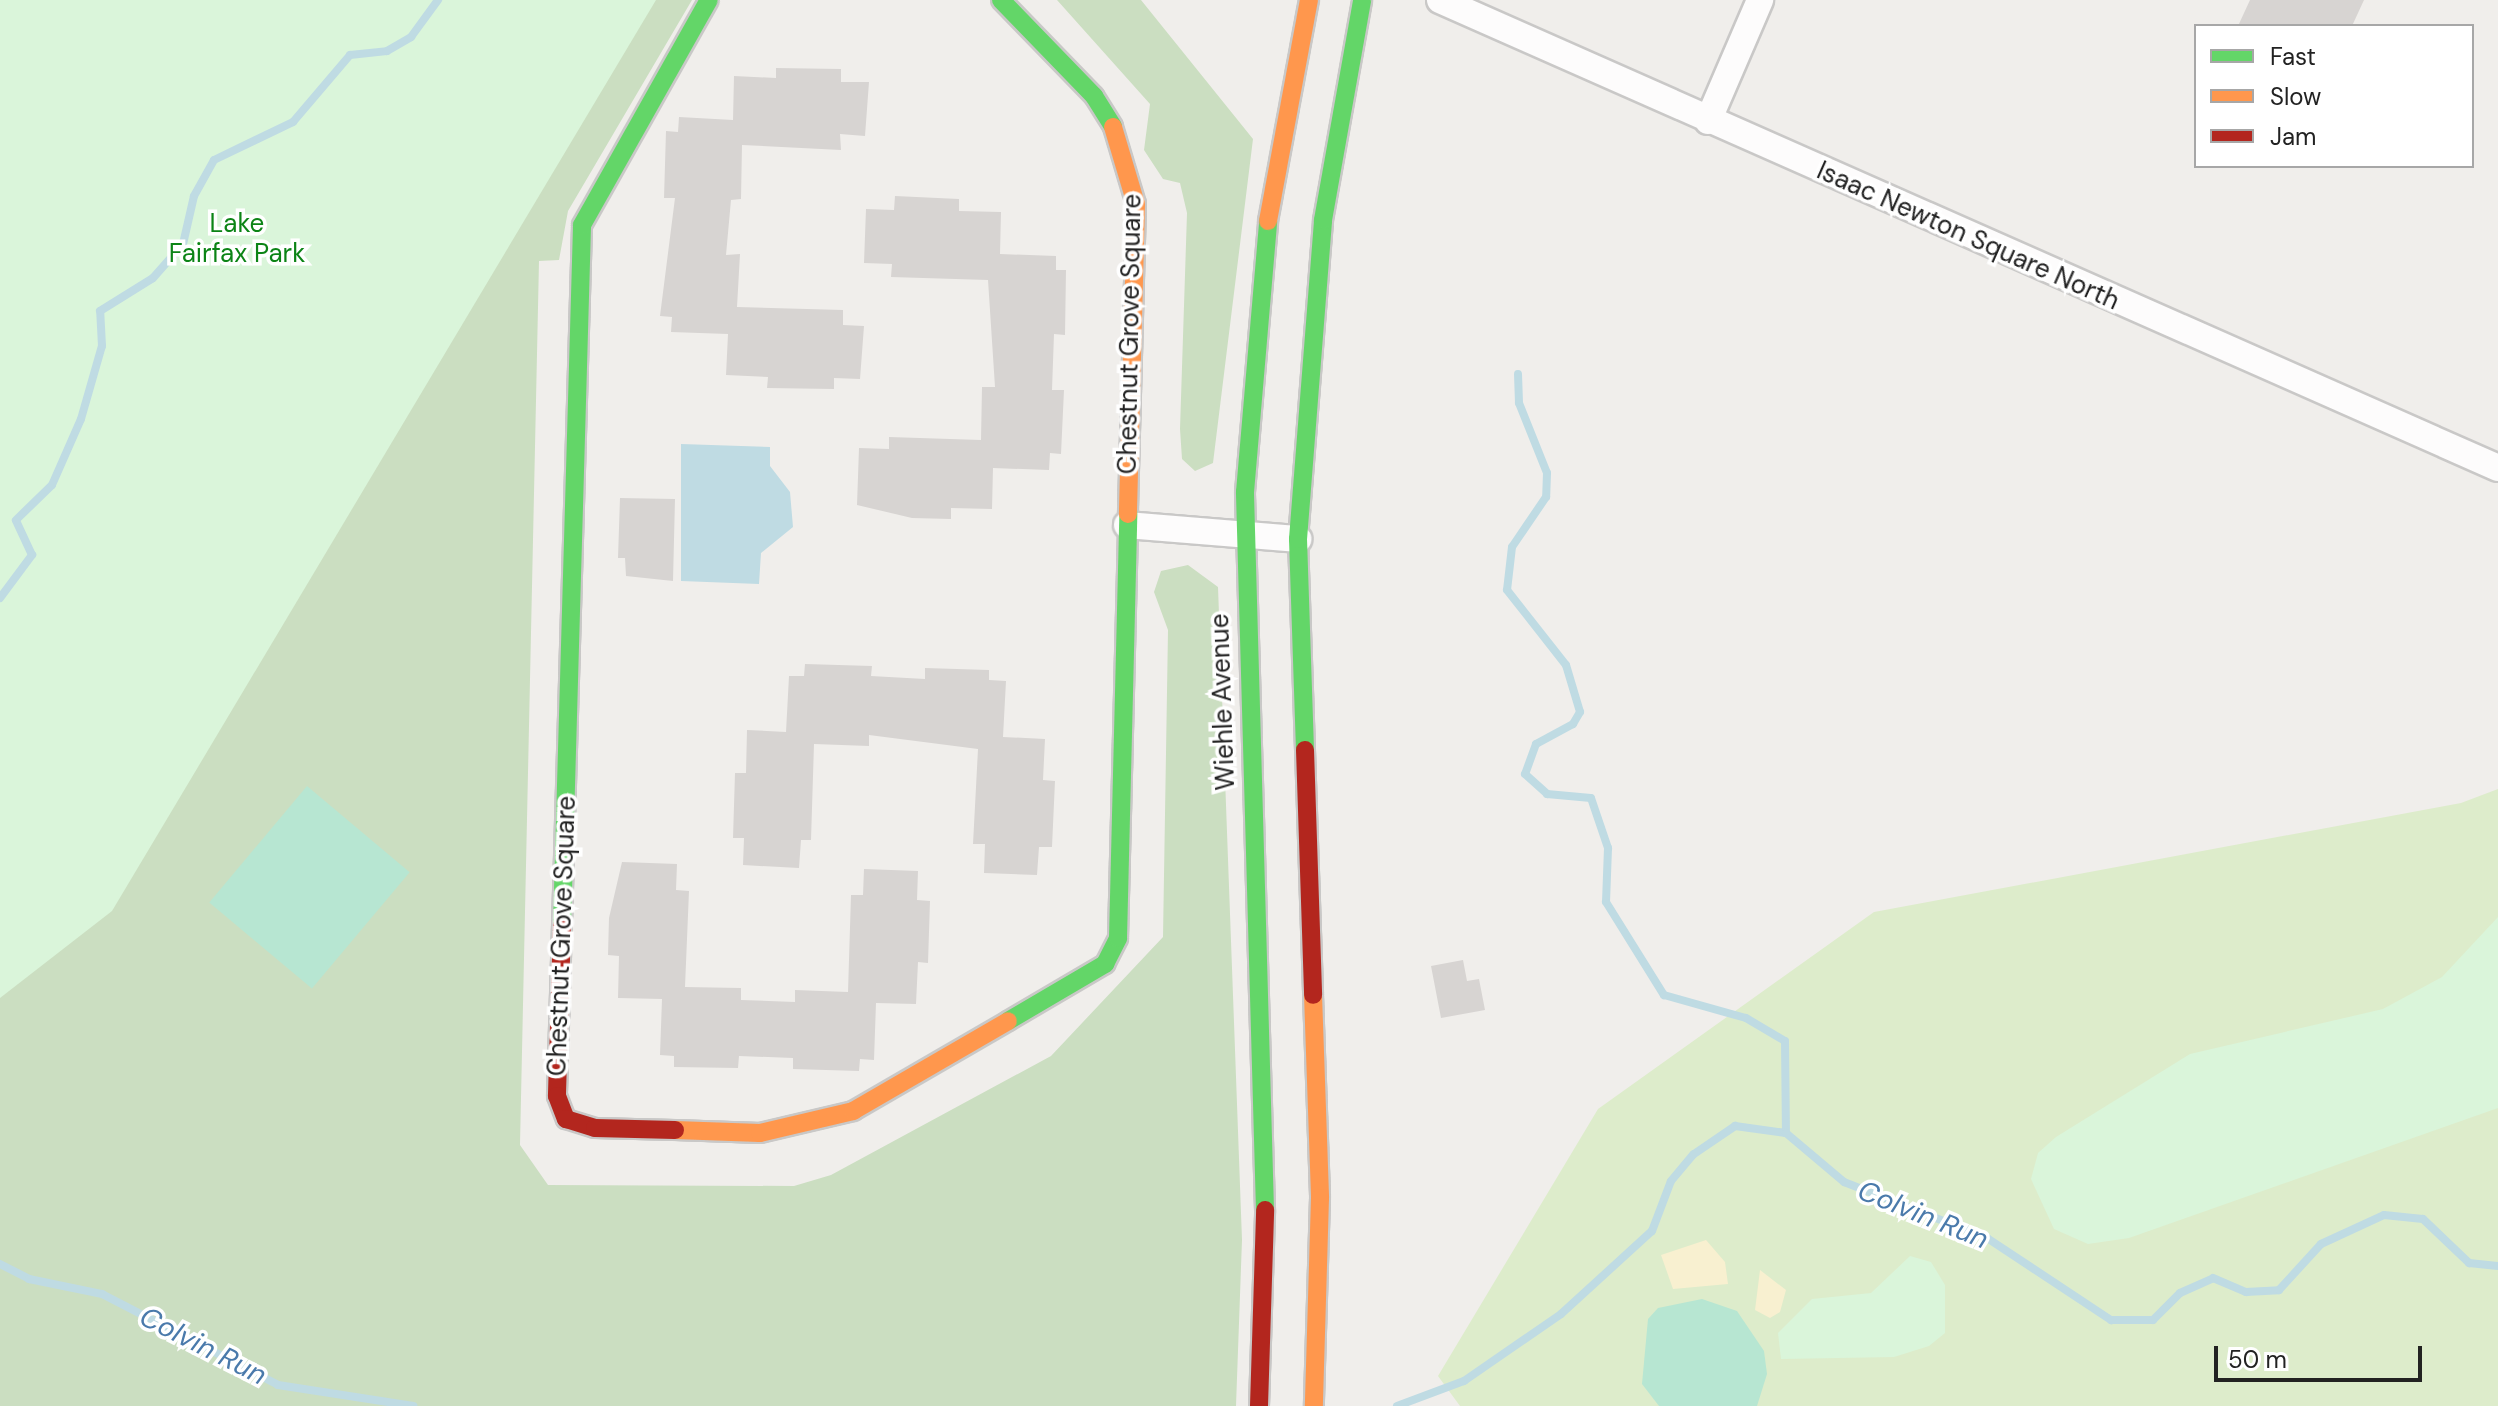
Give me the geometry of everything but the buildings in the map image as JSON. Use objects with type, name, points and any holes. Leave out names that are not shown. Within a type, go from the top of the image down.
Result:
[{"type":"main road","name":"Chestnut Grove Square","points":[[709,0],[582,225],[557,1096],[566,1119],[663,1131],[804,1127],[853,1111],[1105,964],[1119,916],[1136,204],[1123,143],[1094,96],[1001,0]]},
{"type":"main road","name":"Wiehle Avenue","points":[[1259,1406],[1265,1198],[1245,534],[1269,215],[1309,0]]},
{"type":"main road","points":[[1314,1406],[1320,1198],[1298,539],[1323,220],[1362,0]]},
{"type":"street","name":"Isaac Newton Square North","points":[[1440,0],[2498,468]]},
{"type":"street","points":[[1708,121],[1760,0]]},
{"type":"street","points":[[1127,525],[1298,539]]},
{"type":"green space","points":[[0,0],[692,0],[568,211],[559,260],[539,261],[520,1145],[548,1185],[794,1186],[831,1175],[1051,1056],[1163,937],[1168,630],[1154,592],[1161,571],[1188,565],[1218,587],[1242,1240],[1236,1406],[0,1406]]},
{"type":"green space","name":"Lake Fairfax Park","points":[[0,0],[656,0],[112,911],[0,998]]},
{"type":"green space","points":[[1057,0],[1141,0],[1253,139],[1213,463],[1195,471],[1182,459],[1180,429],[1187,213],[1180,183],[1163,179],[1144,150],[1150,104]]},
{"type":"green space","points":[[307,786],[410,872],[312,989],[209,902]]},
{"type":"green space","points":[[2498,789],[2498,1406],[1460,1406],[1438,1376],[1598,1109],[1874,912],[2461,803]]},
{"type":"green space","points":[[2498,917],[2498,1108],[2129,1238],[2088,1244],[2054,1229],[2031,1179],[2038,1153],[2056,1137],[2190,1054],[2383,1009],[2442,977]]},
{"type":"green space","points":[[1910,1256],[1931,1262],[1945,1285],[1945,1333],[1929,1346],[1894,1357],[1781,1359],[1778,1333],[1812,1299],[1871,1293]]},
{"type":"green space","points":[[1702,1299],[1737,1311],[1764,1351],[1767,1374],[1757,1406],[1659,1406],[1642,1384],[1648,1319],[1658,1308]]},
{"type":"sand","points":[[1706,1240],[1725,1262],[1728,1284],[1673,1289],[1661,1255]]},
{"type":"sand","points":[[1760,1270],[1786,1290],[1780,1312],[1770,1318],[1755,1310]]},
{"type":"water","points":[[681,444],[770,447],[770,466],[790,492],[793,527],[761,553],[759,584],[681,581]]},
{"type":"waterway","points":[[0,598],[32,555],[16,520],[52,485],[81,419],[102,346],[100,311],[153,278],[183,244],[194,196],[214,160],[293,122],[350,55],[387,51],[411,37],[438,0]]},
{"type":"waterway","points":[[1518,374],[1519,403],[1547,473],[1546,497],[1512,547],[1507,590],[1566,665],[1580,712],[1573,724],[1536,744],[1525,774],[1547,794],[1591,798],[1608,848],[1606,902],[1664,995],[1746,1018],[1785,1041],[1786,1133]]},
{"type":"waterway","name":"Colvin Run","points":[[1397,1406],[1464,1381],[1561,1314],[1652,1231],[1671,1181],[1694,1154],[1735,1126],[1786,1133],[1844,1182],[1987,1238],[2111,1320],[2153,1320],[2180,1293],[2213,1278],[2246,1292],[2279,1290],[2321,1244],[2384,1215],[2423,1219],[2469,1263],[2498,1266]]},
{"type":"waterway","name":"Colvin Run","points":[[0,1264],[29,1279],[102,1294],[278,1385],[413,1406]]},
{"type":"traffic: fast","points":[[562,925],[582,225],[709,0]]},
{"type":"traffic: fast","points":[[1001,0],[1094,96],[1113,127]]},
{"type":"traffic: fast","points":[[1305,750],[1298,539],[1323,220],[1362,0]]},
{"type":"traffic: fast","points":[[1265,1210],[1245,492],[1268,221]]},
{"type":"traffic: fast","points":[[1008,1021],[1105,964],[1118,938],[1128,514]]},
{"type":"traffic: slow","points":[[1268,221],[1309,0]]},
{"type":"traffic: slow","points":[[1113,127],[1136,204],[1128,514]]},
{"type":"traffic: slow","points":[[1313,995],[1320,1198],[1314,1406]]},
{"type":"traffic: slow","points":[[675,1130],[760,1133],[853,1111],[1008,1021]]},
{"type":"traffic: jam","points":[[1305,750],[1313,995]]},
{"type":"traffic: jam","points":[[562,925],[557,1096],[566,1119],[595,1128],[675,1130]]},
{"type":"traffic: jam","points":[[1259,1406],[1265,1210]]}]
